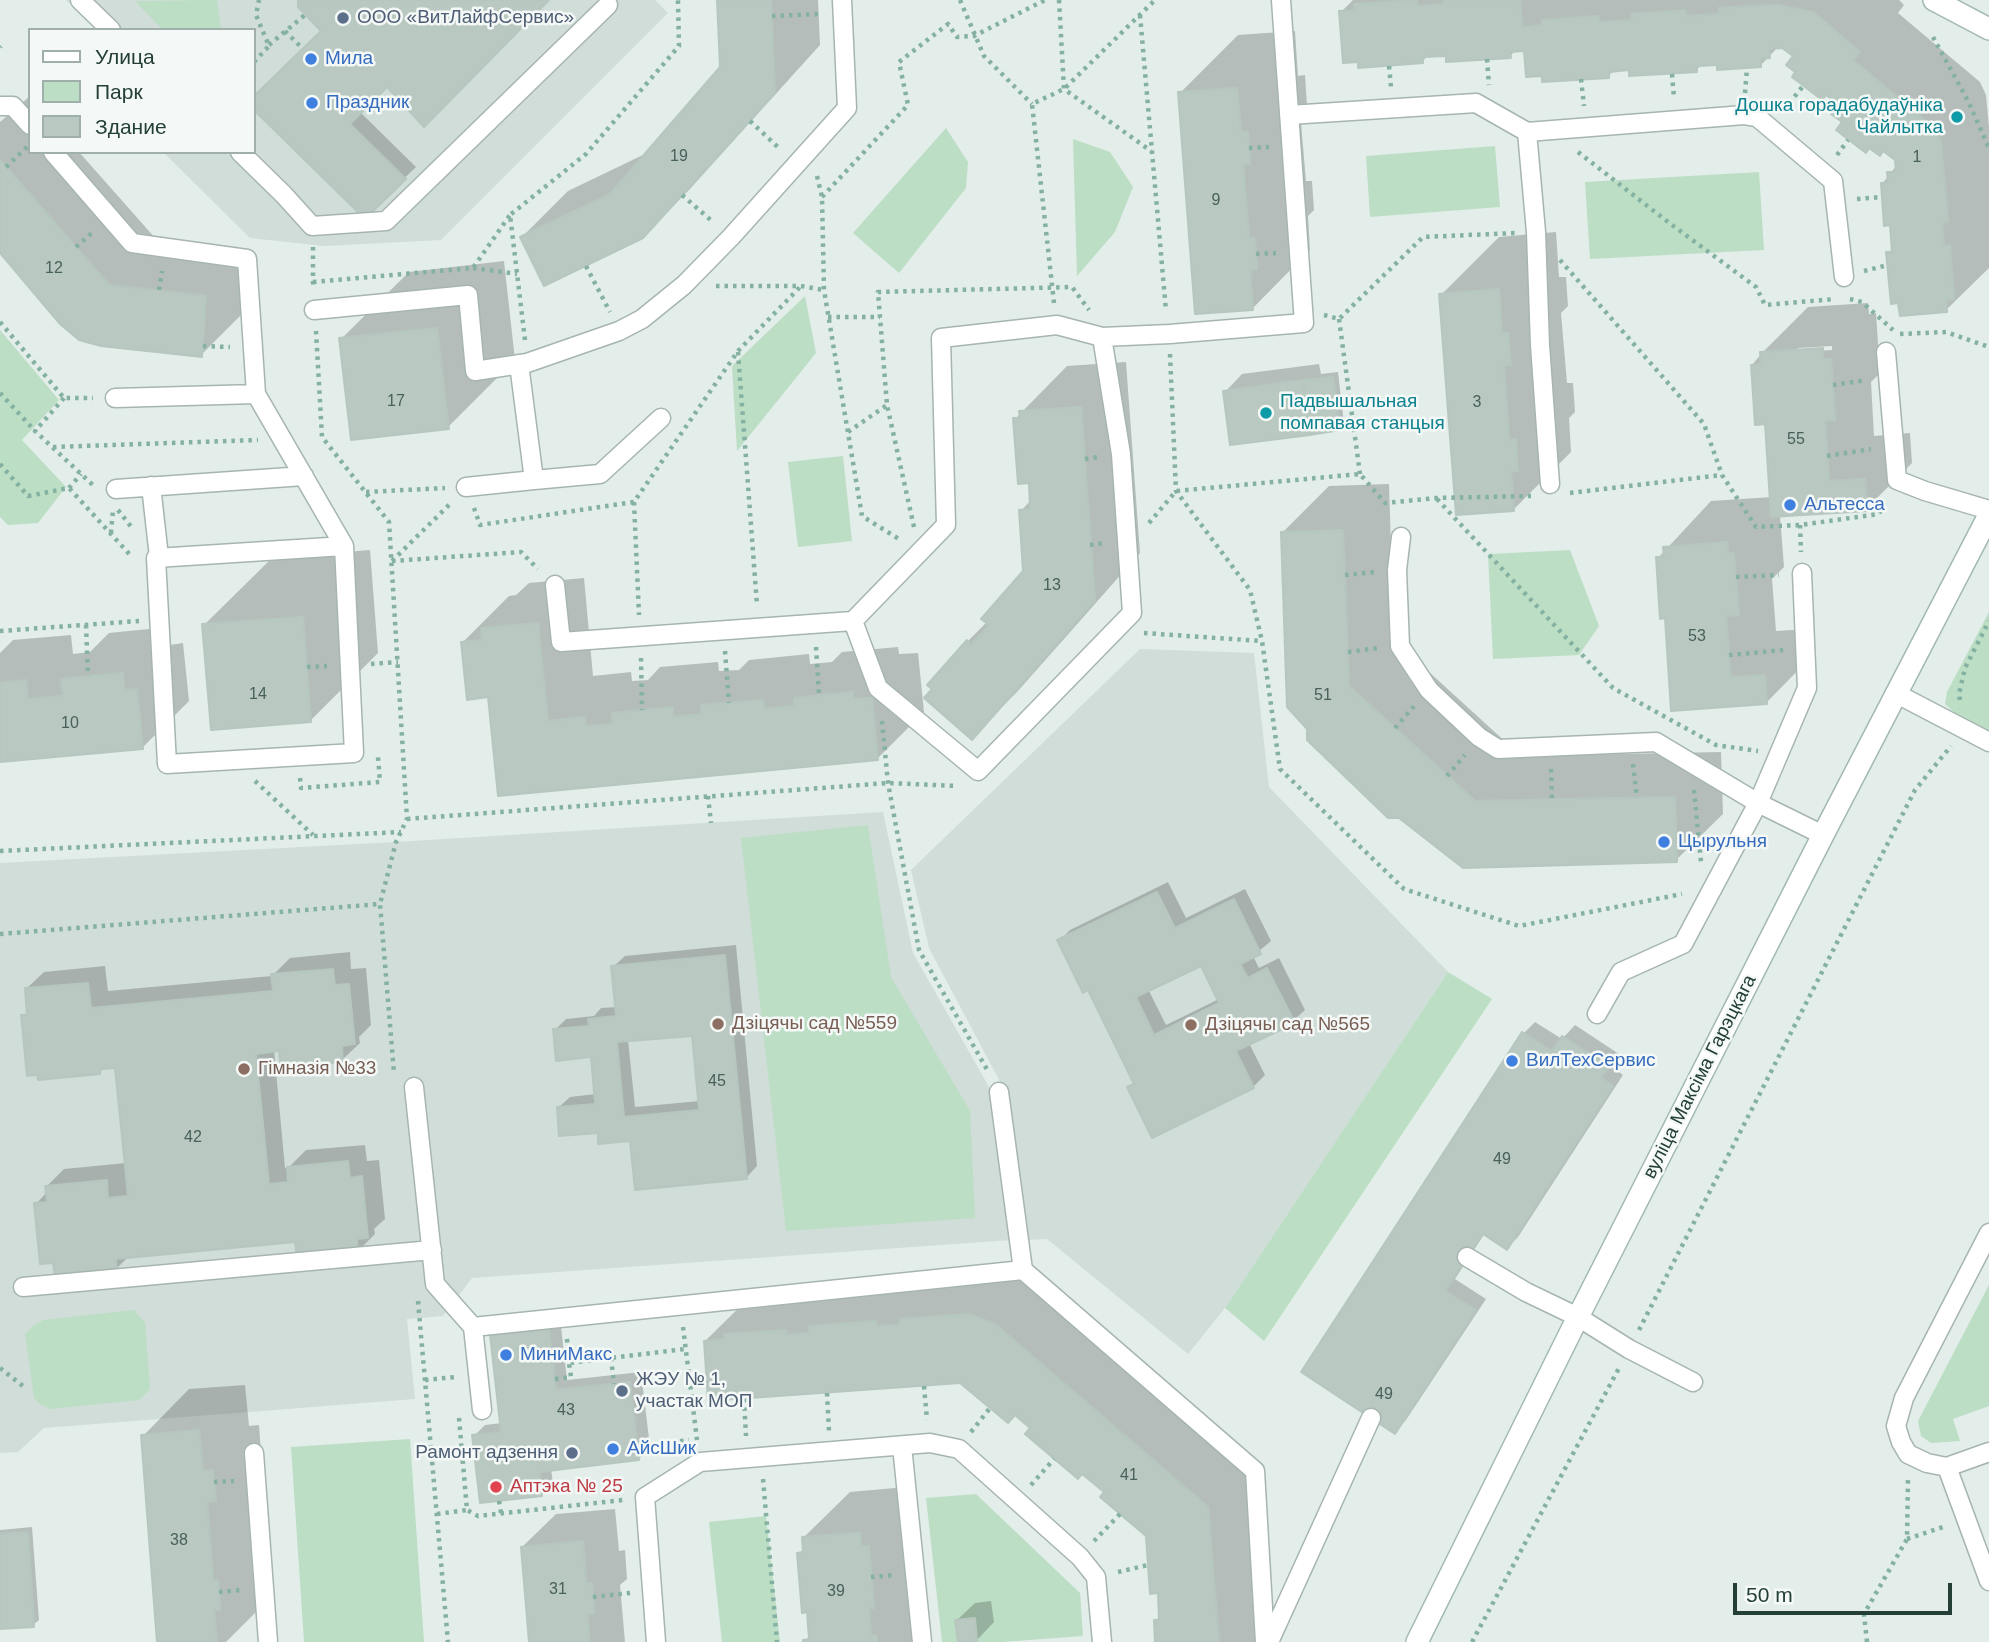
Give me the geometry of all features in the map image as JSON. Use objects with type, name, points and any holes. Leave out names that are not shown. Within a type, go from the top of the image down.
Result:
[{"type":"main road","points":[[1934,0],[1989,29]]},
{"type":"main road","name":"вуліца Максіма Гарэцкага","points":[[1417,1642],[1578,1317],[1989,513]]},
{"type":"lane","points":[[80,0],[109,28]]},
{"type":"lane","points":[[555,584],[561,642],[853,621],[946,525],[942,338],[1057,325],[1102,337],[1304,323],[1281,0]]},
{"type":"lane","points":[[242,154],[313,226],[386,221],[608,5]]},
{"type":"lane","points":[[314,310],[468,295],[475,371],[523,364],[619,331],[642,319],[684,285],[731,237],[847,108],[842,6]]},
{"type":"lane","points":[[1289,115],[1476,103],[1527,132],[1744,115],[1757,117],[1833,180],[1844,276]]},
{"type":"lane","points":[[0,106],[13,106],[28,123]]},
{"type":"lane","points":[[1527,132],[1536,232],[1539,345],[1552,490]]},
{"type":"lane","points":[[55,154],[132,243],[247,259],[256,394],[344,546],[354,753],[167,764],[156,558],[159,557],[151,486]]},
{"type":"lane","points":[[853,621],[878,688],[978,771],[1132,613],[1121,454],[1102,337]]},
{"type":"lane","points":[[1886,352],[1886,377],[1897,480],[1989,513]]},
{"type":"lane","points":[[523,364],[534,481]]},
{"type":"lane","points":[[115,398],[256,394]]},
{"type":"lane","points":[[466,487],[600,474],[661,418]]},
{"type":"lane","points":[[115,497],[151,486],[304,476]]},
{"type":"lane","points":[[1401,537],[1397,570],[1400,646],[1429,690],[1479,737],[1498,749],[1656,742],[1758,803],[1823,835]]},
{"type":"lane","points":[[159,557],[344,546]]},
{"type":"lane","points":[[1597,1014],[1621,972],[1682,944],[1758,803],[1807,688],[1802,573]]},
{"type":"lane","points":[[1895,693],[1989,742]]},
{"type":"lane","points":[[414,1087],[435,1284],[473,1327],[482,1410]]},
{"type":"lane","points":[[999,1092],[1023,1270],[1255,1471],[1267,1642]]},
{"type":"lane","points":[[1989,1233],[1904,1398],[1896,1426],[1908,1454],[1927,1463],[1947,1467],[1989,1452]]},
{"type":"lane","points":[[23,1287],[432,1250]]},
{"type":"lane","points":[[1467,1257],[1692,1382]]},
{"type":"lane","points":[[473,1327],[1023,1270]]},
{"type":"lane","points":[[1267,1642],[1371,1418]]},
{"type":"lane","points":[[656,1642],[645,1497],[700,1462],[930,1443],[959,1449],[1080,1557],[1096,1577],[1102,1642]]},
{"type":"lane","points":[[902,1446],[922,1642]]},
{"type":"lane","points":[[254,1453],[268,1642]]},
{"type":"lane","points":[[1947,1467],[1989,1581]]},
{"type":"path","points":[[259,0],[256,15],[269,46]]},
{"type":"path","points":[[473,268],[510,215],[586,154],[679,46],[678,0]]},
{"type":"path","points":[[960,0],[984,56],[1032,104],[1057,325]]},
{"type":"path","points":[[822,197],[908,105],[899,62],[948,23],[957,37],[974,36],[1045,0]]},
{"type":"path","points":[[1059,0],[1064,89]]},
{"type":"path","points":[[1032,104],[1064,89],[1155,0]]},
{"type":"path","points":[[772,16],[842,6]]},
{"type":"path","points":[[256,60],[306,14]]},
{"type":"path","points":[[1140,16],[1170,334],[1176,491],[1250,590],[1262,641],[1280,769],[1404,889],[1519,926],[1680,896],[1687,888]]},
{"type":"path","points":[[285,31],[303,49]]},
{"type":"path","points":[[1933,37],[1968,101],[1989,148]]},
{"type":"path","points":[[1770,127],[1803,86]]},
{"type":"path","points":[[1064,89],[1152,152]]},
{"type":"path","points":[[750,121],[796,164]]},
{"type":"path","points":[[1549,130],[1756,287],[1765,304],[1846,298],[1862,302],[1898,334],[1946,332],[1989,346]]},
{"type":"path","points":[[6,167],[28,147]]},
{"type":"path","points":[[810,148],[822,197],[824,290],[862,516],[919,552]]},
{"type":"path","points":[[682,195],[731,237]]},
{"type":"path","points":[[510,215],[523,364]]},
{"type":"path","points":[[313,226],[313,282],[473,268],[517,274]]},
{"type":"path","points":[[1339,319],[1423,237],[1536,232],[1704,424],[1722,475],[1756,527],[1800,525],[1879,514],[1897,480]]},
{"type":"path","points":[[586,266],[619,331]]},
{"type":"path","points":[[684,285],[801,286],[824,290]]},
{"type":"path","points":[[1303,308],[1339,319]]},
{"type":"path","points":[[828,317],[880,317]]},
{"type":"path","points":[[1339,319],[1360,474],[1385,503],[1722,475]]},
{"type":"path","points":[[0,322],[64,398]]},
{"type":"path","points":[[738,351],[759,628]]},
{"type":"path","points":[[1833,385],[1886,377]]},
{"type":"path","points":[[0,393],[97,489]]},
{"type":"path","points":[[36,431],[64,398],[115,398]]},
{"type":"path","points":[[848,432],[887,405]]},
{"type":"path","points":[[52,447],[282,439]]},
{"type":"path","points":[[1827,456],[1894,445]]},
{"type":"path","points":[[0,464],[28,496],[69,488],[81,474]]},
{"type":"path","points":[[1176,491],[1360,474]]},
{"type":"path","points":[[365,492],[466,487]]},
{"type":"path","points":[[466,487],[392,561],[521,552],[555,584]]},
{"type":"path","points":[[69,488],[136,562]]},
{"type":"path","points":[[115,497],[136,533]]},
{"type":"path","points":[[1436,498],[1614,688],[1716,744],[1780,755]]},
{"type":"path","points":[[634,502],[642,710]]},
{"type":"path","points":[[1736,577],[1802,573]]},
{"type":"path","points":[[0,631],[141,621]]},
{"type":"path","points":[[1472,1642],[1629,1349],[1915,790],[1965,729],[1959,694],[1965,668],[1989,621]]},
{"type":"path","points":[[814,624],[819,695]]},
{"type":"path","points":[[86,625],[88,676]]},
{"type":"path","points":[[724,630],[729,703]]},
{"type":"path","points":[[1348,652],[1400,646]]},
{"type":"path","points":[[1729,654],[1807,649]]},
{"type":"path","points":[[372,677],[371,663],[398,662]]},
{"type":"path","points":[[878,688],[888,783],[919,950],[999,1092]]},
{"type":"path","points":[[1631,742],[1637,798]]},
{"type":"path","points":[[1550,747],[1552,800]]},
{"type":"path","points":[[300,776],[301,788],[380,782],[378,756]]},
{"type":"path","points":[[1692,765],[1702,872]]},
{"type":"path","points":[[250,776],[313,836]]},
{"type":"path","points":[[407,820],[888,783]]},
{"type":"path","points":[[708,796],[711,823]]},
{"type":"path","points":[[0,851],[401,832]]},
{"type":"path","points":[[0,934],[380,904],[395,1076]]},
{"type":"path","points":[[413,1251],[448,1642]]},
{"type":"path","points":[[680,1306],[700,1462]]},
{"type":"path","points":[[555,1378],[571,1377],[564,1318]]},
{"type":"path","points":[[569,1363],[685,1349]]},
{"type":"path","points":[[611,1358],[614,1384]]},
{"type":"path","points":[[0,1368],[23,1386]]},
{"type":"path","points":[[425,1380],[454,1377]]},
{"type":"path","points":[[924,1386],[930,1443]]},
{"type":"path","points":[[827,1393],[831,1452]]},
{"type":"path","points":[[744,1399],[755,1458],[777,1642]]},
{"type":"path","points":[[467,1510],[458,1413],[482,1410]]},
{"type":"path","points":[[638,1447],[697,1439]]},
{"type":"path","points":[[462,1451],[474,1449]]},
{"type":"path","points":[[1867,1642],[1864,1614],[1907,1539],[1908,1454]]},
{"type":"path","points":[[1017,1501],[1054,1459]]},
{"type":"path","points":[[437,1514],[467,1510],[478,1516],[645,1497]]},
{"type":"path","points":[[499,1501],[501,1513]]},
{"type":"path","points":[[1080,1557],[1120,1514]]},
{"type":"path","points":[[1096,1577],[1148,1565]]},
{"type":"path","points":[[593,1597],[651,1590]]},
{"type":"shaded area","points":[[66,0],[655,0],[668,13],[441,240],[324,246],[250,238],[165,154],[256,154],[256,28],[95,28]]},
{"type":"shaded area","name":"Дзіцячы сад №565","points":[[1140,649],[1254,653],[1269,787],[1448,972],[1225,1308],[1188,1354],[1047,1239],[1026,1240],[1005,1091],[929,948],[911,870]]},
{"type":"shaded area","points":[[883,812],[913,953],[993,1094],[1012,1240],[472,1278],[443,1316],[407,1319],[415,1399],[44,1428],[18,1452],[0,1453],[0,863]]},
{"type":"green space","points":[[217,0],[221,28],[161,28],[135,1]]},
{"type":"green space","points":[[946,128],[968,162],[966,188],[899,273],[853,233]]},
{"type":"green space","points":[[1073,139],[1110,152],[1133,187],[1115,232],[1077,276]]},
{"type":"green space","points":[[1495,146],[1500,207],[1370,217],[1366,156]]},
{"type":"green space","points":[[1759,172],[1764,250],[1590,259],[1585,182]]},
{"type":"green space","points":[[805,296],[816,353],[737,451],[732,366]]},
{"type":"green space","points":[[0,330],[59,400],[22,440],[66,487],[38,523],[8,525],[0,517]]},
{"type":"green space","points":[[843,456],[852,541],[798,547],[788,462]]},
{"type":"green space","points":[[1570,550],[1599,626],[1579,655],[1493,659],[1488,554]]},
{"type":"green space","points":[[1989,612],[1989,731],[1955,713],[1945,704],[1947,692]]},
{"type":"green space","points":[[868,825],[891,977],[970,1111],[975,1218],[786,1231],[741,838]]},
{"type":"green space","points":[[1448,972],[1492,999],[1264,1341],[1225,1308]]},
{"type":"green space","points":[[1989,1285],[1989,1406],[1953,1419],[1960,1441],[1931,1443],[1921,1436],[1918,1421]]},
{"type":"green space","points":[[134,1310],[145,1323],[150,1389],[139,1400],[51,1409],[34,1398],[25,1334],[32,1327],[43,1320]]},
{"type":"green space","points":[[410,1439],[424,1642],[304,1642],[291,1447]]},
{"type":"green space","points":[[976,1494],[1080,1593],[1083,1636],[1002,1642],[942,1642],[926,1498]]},
{"type":"green space","points":[[766,1516],[780,1642],[722,1642],[709,1522]]},
{"type":"building","name":"Праздник","points":[[298,0],[549,0],[424,127],[387,87],[350,124],[406,179],[365,219],[256,112],[256,94],[321,31],[298,7]]},
{"type":"building","points":[[717,0],[771,0],[775,93],[643,238],[544,286],[520,237],[610,194],[720,67]]},
{"type":"building","points":[[1417,0],[1417,6],[1444,4],[1444,0],[1520,0],[1522,27],[1542,25],[1542,20],[1599,16],[1599,22],[1632,20],[1631,14],[1685,10],[1686,16],[1719,14],[1719,8],[1777,5],[1813,12],[1860,52],[1853,60],[1934,128],[1941,141],[1948,222],[1942,223],[1944,246],[1950,245],[1954,299],[1946,299],[1947,312],[1900,316],[1898,303],[1891,304],[1886,252],[1892,252],[1890,225],[1884,226],[1881,183],[1888,183],[1887,172],[1896,172],[1895,160],[1883,151],[1880,156],[1869,148],[1866,153],[1836,130],[1842,122],[1831,114],[1839,104],[1826,95],[1822,100],[1792,77],[1795,72],[1786,65],[1793,56],[1782,48],[1769,49],[1770,58],[1761,59],[1761,67],[1717,70],[1717,65],[1697,66],[1697,72],[1629,76],[1629,70],[1609,72],[1609,78],[1542,82],[1542,76],[1526,77],[1524,51],[1510,52],[1511,58],[1446,62],[1446,56],[1423,57],[1423,63],[1358,68],[1358,62],[1343,63],[1339,11],[1355,10],[1354,4]]},
{"type":"building","points":[[1237,88],[1241,132],[1248,132],[1250,164],[1243,164],[1249,238],[1255,238],[1257,269],[1250,270],[1253,310],[1195,314],[1178,92]]},
{"type":"building","points":[[0,160],[109,285],[206,296],[202,357],[101,346],[79,340],[60,324],[0,253]]},
{"type":"building","points":[[1499,289],[1502,334],[1508,333],[1511,365],[1504,366],[1509,440],[1516,439],[1518,471],[1511,471],[1514,511],[1456,515],[1439,294]]},
{"type":"building","points":[[437,328],[449,429],[351,440],[339,338]]},
{"type":"building","points":[[1823,348],[1823,359],[1831,359],[1835,420],[1825,421],[1829,481],[1865,479],[1867,511],[1771,517],[1765,424],[1755,425],[1751,365],[1761,364],[1760,352]]},
{"type":"building","points":[[1333,377],[1340,430],[1310,435],[1303,380]]},
{"type":"building","name":"Падвышальная помпавая станцыя","points":[[1303,380],[1310,435],[1230,445],[1223,391]]},
{"type":"building","points":[[1081,407],[1095,600],[972,740],[924,698],[932,689],[927,685],[967,640],[971,645],[989,625],[981,619],[1023,571],[1019,510],[1030,509],[1029,483],[1018,484],[1013,418],[1020,418],[1019,411]]},
{"type":"building","points":[[1343,530],[1349,686],[1475,801],[1675,797],[1677,862],[1463,868],[1399,818],[1388,818],[1307,740],[1307,729],[1287,707],[1281,532]]},
{"type":"building","points":[[1727,542],[1728,554],[1734,553],[1739,615],[1726,616],[1731,677],[1765,675],[1767,704],[1671,711],[1665,618],[1660,619],[1656,557],[1664,557],[1663,547]]},
{"type":"building","points":[[303,617],[311,722],[211,730],[202,624]]},
{"type":"building","points":[[538,623],[548,721],[585,717],[586,726],[613,724],[612,713],[673,707],[673,717],[701,714],[701,705],[763,700],[764,709],[794,706],[794,698],[853,692],[853,699],[872,698],[878,760],[498,796],[488,697],[467,700],[461,642],[482,640],[481,628]]},
{"type":"building","points":[[123,673],[124,690],[137,689],[143,749],[0,762],[0,683],[26,680],[28,699],[63,696],[61,679]]},
{"type":"building","points":[[1157,892],[1175,928],[1234,899],[1261,954],[1240,964],[1248,978],[1267,968],[1295,1023],[1236,1051],[1254,1088],[1152,1138],[1127,1087],[1134,1084],[1088,990],[1083,993],[1057,940]],"holes":[[[1201,966],[1219,1003],[1154,1035],[1136,997]]]},
{"type":"building","points":[[725,955],[747,1179],[635,1190],[630,1141],[598,1144],[598,1133],[559,1136],[557,1107],[595,1104],[591,1057],[556,1061],[553,1029],[589,1026],[588,1019],[616,1016],[611,966]],"holes":[[[692,1036],[699,1110],[624,1117],[617,1042]]]},
{"type":"building","points":[[333,969],[335,985],[349,984],[355,1044],[342,1046],[343,1062],[281,1068],[279,1051],[256,1054],[269,1184],[288,1182],[287,1167],[348,1161],[350,1178],[362,1176],[368,1238],[357,1239],[358,1253],[297,1259],[295,1242],[116,1259],[117,1271],[55,1277],[53,1263],[40,1264],[34,1203],[47,1202],[45,1186],[107,1180],[108,1198],[128,1196],[115,1068],[100,1069],[100,1074],[38,1080],[37,1075],[27,1076],[21,1015],[27,1015],[25,988],[88,983],[91,1008],[273,991],[271,974]]},
{"type":"building","points":[[1522,1032],[1552,1051],[1562,1036],[1609,1066],[1601,1078],[1613,1086],[1507,1250],[1483,1234],[1445,1291],[1476,1310],[1395,1434],[1301,1372]]},
{"type":"building","points":[[968,1314],[995,1324],[1208,1507],[1219,1642],[1155,1642],[1154,1620],[1159,1620],[1158,1593],[1150,1594],[1146,1536],[1100,1497],[1104,1492],[1082,1474],[1078,1479],[1025,1434],[1030,1428],[1015,1415],[1008,1423],[960,1383],[708,1401],[704,1341],[724,1339],[724,1334],[786,1330],[786,1335],[809,1333],[809,1326],[876,1321],[877,1326],[900,1325],[900,1319]]},
{"type":"building","name":"ЖЭУ № 1, участак МОП","points":[[549,1329],[556,1390],[630,1382],[639,1460],[539,1472],[542,1496],[480,1503],[472,1435],[501,1432],[490,1335]]},
{"type":"building","points":[[199,1430],[203,1471],[213,1470],[216,1501],[207,1502],[213,1580],[218,1580],[219,1592],[220,1610],[214,1610],[217,1642],[157,1642],[141,1435]]},
{"type":"building","points":[[28,1532],[34,1627],[0,1629],[0,1534]]},
{"type":"building","points":[[860,1533],[861,1547],[869,1546],[874,1608],[869,1608],[871,1635],[877,1635],[877,1642],[803,1642],[809,1639],[807,1612],[802,1613],[797,1553],[803,1552],[802,1537]]},
{"type":"building","points":[[583,1541],[586,1583],[592,1583],[594,1614],[587,1614],[590,1642],[529,1642],[521,1547]]},
{"type":"building","points":[[975,1618],[977,1641],[958,1642],[955,1620]]},
{"type":"place","name":"ООО «ВитЛайфСервис»","points":[[343,18]]},
{"type":"place","name":"Мила","points":[[311,59]]},
{"type":"place","name":"Праздник","points":[[312,103]]},
{"type":"place","name":"Дошка горадабудаўніка Чайлытка","points":[[1957,117]]},
{"type":"place","name":"Падвышальная помпавая станцыя","points":[[1266,413]]},
{"type":"place","name":"Альтесса","points":[[1790,505]]},
{"type":"place","name":"Цырульня","points":[[1664,842]]},
{"type":"place","name":"Дзіцячы сад №559","points":[[718,1024]]},
{"type":"place","name":"Дзіцячы сад №565","points":[[1191,1025]]},
{"type":"place","name":"ВилТехСервис","points":[[1512,1061]]},
{"type":"place","name":"Гімназія №33","points":[[244,1069]]},
{"type":"place","name":"МиниМакс","points":[[506,1355]]},
{"type":"place","name":"ЖЭУ № 1, участак МОП","points":[[622,1391]]},
{"type":"place","name":"АйсШик","points":[[613,1449]]},
{"type":"place","name":"Рамонт адзення","points":[[572,1453]]},
{"type":"place","name":"Аптэка № 25","points":[[496,1487]]}]
